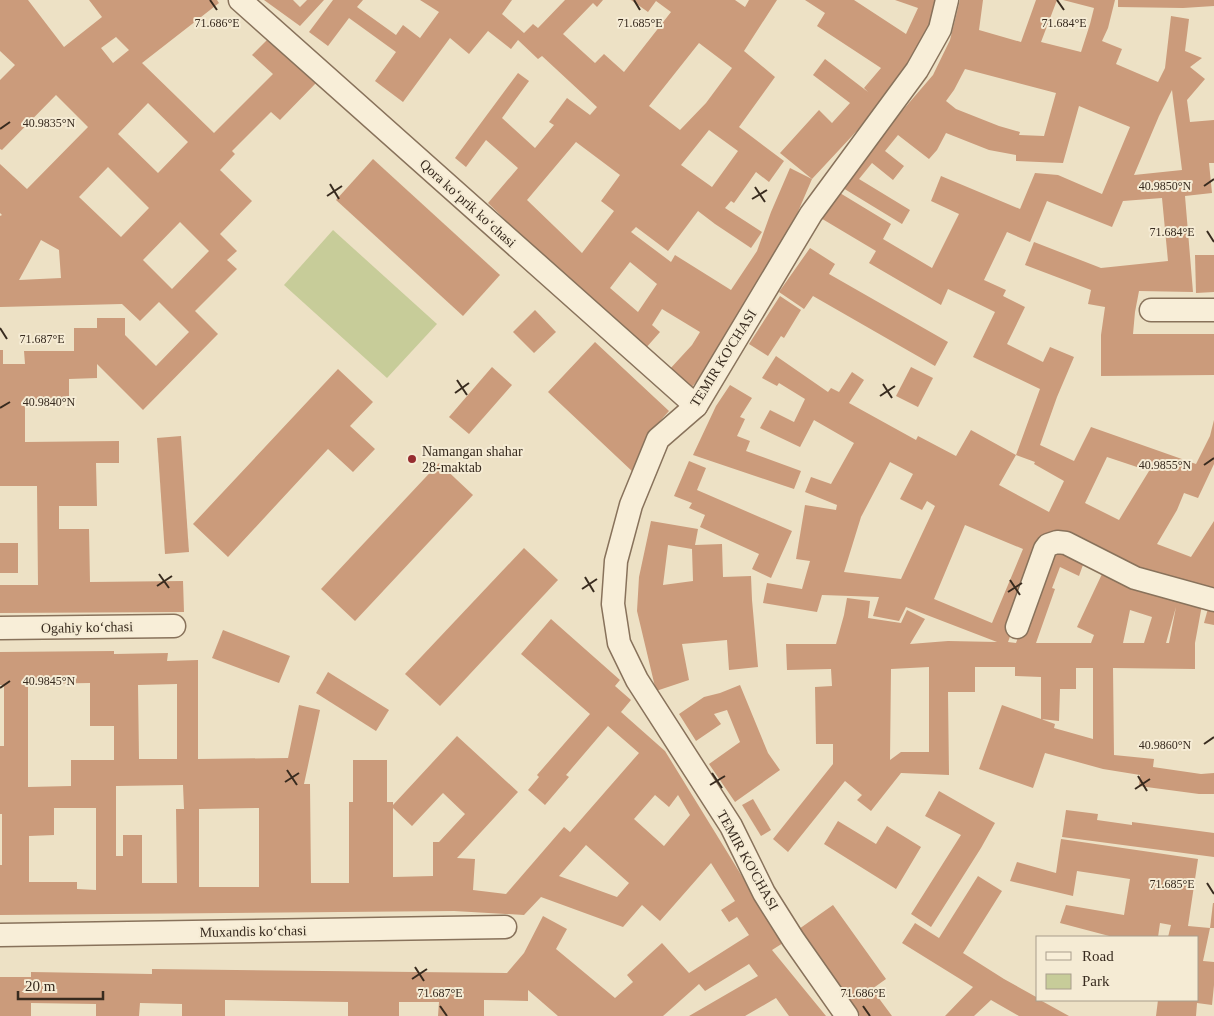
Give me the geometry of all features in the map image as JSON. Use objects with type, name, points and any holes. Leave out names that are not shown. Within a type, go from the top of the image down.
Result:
[{"type":"street","name":"Qora koʻprik koʻchasi","points":[[240,0],[696,406]]},
{"type":"street","name":"TEMIR KO'CHASI","points":[[847,1016],[793,940],[764,893],[731,826],[637,680],[619,643],[613,604],[616,561],[632,504],[658,439],[696,406],[811,214],[917,70],[940,29],[947,0]]},
{"type":"street","points":[[1151,310],[1214,310]]},
{"type":"street","points":[[1017,627],[1045,549],[1048,545],[1057,542],[1066,543],[1135,578],[1214,600]]},
{"type":"street","name":"Ogahiy koʻchasi","points":[[0,628],[174,626]]},
{"type":"street","name":"Muxandis koʻchasi","points":[[0,935],[505,927]]},
{"type":"green space","points":[[333,230],[437,324],[387,378],[284,285]]},
{"type":"building","points":[[0,0],[28,0],[64,47],[102,17],[89,0],[217,0],[219,3],[142,63],[214,133],[273,74],[252,55],[270,37],[316,83],[280,120],[271,112],[232,151],[235,154],[220,170],[252,201],[220,234],[237,251],[227,260],[237,269],[195,311],[218,334],[143,410],[97,364],[97,378],[69,379],[69,400],[25,400],[25,442],[119,441],[119,463],[96,463],[97,506],[59,506],[59,529],[89,529],[90,582],[183,581],[184,612],[0,613],[0,585],[38,585],[37,486],[0,486],[0,350],[3,350],[3,364],[25,364],[24,351],[74,351],[74,328],[97,328],[97,318],[125,318],[125,335],[156,366],[189,332],[159,302],[140,321],[122,304],[0,307],[0,216],[2,215],[0,213],[0,164],[27,189],[88,127],[56,95],[2,150],[0,149],[0,80],[15,65],[0,51]],"holes":[[[116,37],[129,50],[113,63],[101,48]],[[148,103],[188,142],[158,173],[118,134]],[[108,167],[149,208],[121,237],[79,197]],[[180,222],[209,251],[172,289],[143,260]],[[41,240],[59,250],[61,278],[19,280]]]},
{"type":"building","points":[[264,0],[293,0],[300,7],[307,0],[324,0],[300,26]]},
{"type":"building","points":[[333,0],[363,0],[357,7],[396,35],[403,25],[420,38],[439,12],[420,0],[512,0],[502,14],[524,33],[533,24],[538,28],[565,0],[603,0],[597,7],[593,3],[563,34],[595,63],[604,54],[624,72],[671,12],[656,1],[648,12],[631,0],[735,0],[745,7],[749,0],[777,0],[744,51],[775,77],[739,127],[784,161],[769,182],[756,172],[734,203],[731,201],[725,208],[762,232],[751,248],[698,211],[668,251],[636,227],[631,232],[671,262],[675,255],[731,290],[757,251],[790,168],[812,179],[794,221],[719,356],[690,389],[669,370],[692,345],[700,332],[662,309],[652,325],[660,332],[645,349],[582,295],[488,203],[518,168],[486,140],[466,167],[455,158],[518,73],[529,81],[502,118],[535,148],[554,125],[549,122],[567,98],[590,115],[597,107],[542,56],[538,59],[518,40],[511,49],[488,31],[469,54],[450,38],[403,102],[375,81],[396,52],[349,18],[328,46],[309,32]],"holes":[[[699,43],[732,68],[706,103],[680,130],[649,106]],[[709,130],[738,151],[712,187],[681,165]],[[576,142],[620,175],[601,201],[614,211],[582,253],[527,200]],[[630,262],[657,284],[638,312],[610,288]]]},
{"type":"building","points":[[805,0],[854,0],[906,34],[918,8],[895,0],[944,0],[925,46],[866,121],[812,179],[780,153],[819,110],[832,123],[850,103],[813,75],[825,59],[868,92],[864,88],[881,68],[817,26],[825,13]]},
{"type":"building","points":[[960,0],[983,0],[979,30],[1021,42],[1036,0],[1057,0],[1041,42],[1081,52],[1094,8],[1063,0],[1115,0],[1108,28],[1102,41],[1122,49],[1116,64],[1158,82],[1165,68],[1171,16],[1189,19],[1185,51],[1202,58],[1190,67],[1205,79],[1187,100],[1190,122],[1214,120],[1214,163],[1209,163],[1212,193],[1185,196],[1193,292],[1139,291],[1133,334],[1214,334],[1214,375],[1101,376],[1101,335],[1105,307],[1088,304],[1091,290],[1025,265],[1034,242],[1101,268],[1168,261],[1162,198],[1123,201],[1112,227],[1047,201],[1030,242],[1007,232],[984,280],[1006,290],[1003,296],[1025,307],[1007,344],[1043,362],[1050,347],[1074,357],[1040,445],[1074,461],[1091,427],[1196,464],[1210,436],[1214,420],[1214,464],[1198,498],[1184,493],[1177,510],[1157,544],[1191,557],[1214,521],[1214,597],[1048,534],[1008,642],[1016,643],[1050,548],[1084,562],[1079,576],[1060,567],[1052,588],[1055,589],[1036,643],[1091,643],[1094,635],[1077,627],[1102,574],[1120,582],[1202,605],[1195,643],[1195,669],[1113,668],[1114,755],[1154,759],[1153,767],[1201,774],[1214,773],[1214,794],[1199,794],[1139,786],[1140,775],[1103,769],[1045,753],[1033,788],[979,769],[1002,705],[1041,719],[1041,677],[1015,676],[1015,667],[975,667],[975,692],[948,692],[949,775],[901,773],[871,811],[857,800],[862,795],[845,781],[788,852],[773,839],[833,764],[833,744],[816,744],[815,687],[832,686],[831,669],[787,670],[786,644],[836,644],[847,598],[870,601],[868,618],[901,623],[907,610],[925,619],[910,644],[948,641],[997,642],[906,607],[899,621],[873,616],[879,597],[822,595],[817,612],[763,603],[767,583],[802,589],[810,561],[796,559],[805,505],[836,510],[837,505],[805,492],[811,477],[831,484],[854,443],[814,420],[800,447],[760,428],[770,410],[794,422],[805,399],[779,383],[777,386],[762,378],[776,356],[828,392],[831,388],[839,392],[852,372],[864,380],[849,403],[916,440],[918,436],[956,456],[971,430],[1016,455],[1040,389],[973,357],[995,312],[948,289],[941,305],[869,263],[876,251],[819,217],[835,190],[891,224],[883,239],[932,268],[959,214],[931,201],[941,176],[1020,209],[1035,173],[1058,175],[1102,194],[1130,127],[1079,106],[1063,163],[1016,161],[1016,155],[989,150],[946,133],[937,150],[929,159],[898,135],[885,151],[904,166],[893,180],[872,163],[859,179],[910,210],[902,224],[838,185],[861,155],[933,75],[950,40]],"holes":[[[965,69],[1056,93],[1044,136],[1019,135],[1020,132],[956,109],[946,101]],[[1172,90],[1182,170],[1134,175],[1159,116]],[[1016,455],[1035,462],[1034,464],[1064,481],[1049,512],[999,485]],[[1107,457],[1149,471],[1119,520],[1085,503]],[[890,462],[913,474],[900,499],[922,510],[927,501],[935,506],[901,579],[844,572],[861,517]],[[965,525],[1023,549],[992,623],[934,599]],[[1176,607],[1169,643],[1166,643]],[[1130,610],[1152,617],[1144,643],[1123,643]],[[929,667],[929,752],[901,752],[890,760],[891,669]],[[1076,668],[1093,668],[1093,739],[1054,728],[1055,724],[1041,719],[1059,721],[1060,689],[1076,689]]]},
{"type":"building","points":[[1118,0],[1214,0],[1214,6],[1183,8],[1118,7]]},
{"type":"building","points":[[373,159],[500,275],[463,316],[336,200]]},
{"type":"building","points":[[810,248],[835,264],[829,274],[948,342],[935,366],[813,296],[804,309],[779,292]]},
{"type":"building","points":[[1195,255],[1214,255],[1214,292],[1196,293]]},
{"type":"building","points":[[780,296],[801,310],[784,338],[781,336],[768,356],[749,344]]},
{"type":"building","points":[[535,310],[556,332],[534,353],[513,332]]},
{"type":"building","points":[[595,342],[669,411],[650,432],[634,473],[548,392]]},
{"type":"building","points":[[492,367],[512,385],[469,434],[449,417]]},
{"type":"building","points":[[911,367],[933,378],[918,407],[896,396]]},
{"type":"building","points":[[338,369],[373,402],[350,426],[375,449],[353,472],[328,449],[228,557],[193,524]]},
{"type":"building","points":[[730,385],[752,398],[740,417],[745,419],[737,436],[750,441],[746,451],[801,471],[794,489],[693,455],[716,406]]},
{"type":"building","points":[[181,436],[189,552],[165,554],[157,438]]},
{"type":"building","points":[[689,461],[706,468],[697,490],[792,531],[771,578],[752,569],[759,554],[700,527],[705,515],[689,508],[692,503],[674,496]]},
{"type":"building","points":[[439,463],[473,495],[355,621],[321,589]]},
{"type":"building","points":[[651,521],[698,529],[695,545],[722,544],[723,577],[751,576],[758,667],[729,670],[727,640],[682,644],[689,680],[656,691],[637,611],[639,577]],"holes":[[[668,545],[692,549],[693,581],[663,585]]]},
{"type":"building","points":[[0,543],[18,543],[18,573],[0,573]]},
{"type":"building","points":[[524,548],[558,580],[440,706],[405,674]]},
{"type":"building","points":[[1209,605],[1214,607],[1214,625],[1204,623]]},
{"type":"building","points":[[551,619],[620,680],[615,686],[631,700],[621,712],[665,751],[783,943],[772,950],[826,1016],[789,1016],[776,998],[745,1016],[689,1016],[758,976],[749,964],[705,991],[699,984],[663,1016],[558,1016],[528,990],[528,1001],[484,1000],[484,1016],[438,1016],[439,1002],[399,1002],[399,1016],[348,1016],[348,1002],[225,1000],[225,1016],[182,1016],[182,1004],[140,1003],[139,1016],[96,1016],[96,1004],[31,1003],[31,1016],[0,1016],[0,977],[31,977],[31,972],[152,974],[152,969],[507,973],[524,953],[543,916],[567,929],[556,949],[615,998],[633,982],[627,975],[662,943],[689,973],[749,935],[737,917],[729,922],[721,910],[735,901],[711,863],[660,921],[642,905],[623,927],[541,897],[524,915],[454,911],[0,915],[2,814],[0,814],[0,746],[4,746],[4,685],[0,685],[0,652],[114,651],[114,654],[168,653],[167,661],[198,660],[198,759],[288,758],[299,705],[320,710],[304,784],[310,784],[311,883],[349,883],[349,802],[353,802],[353,760],[387,760],[387,802],[393,802],[393,805],[457,736],[518,792],[457,858],[475,859],[473,890],[506,894],[564,827],[570,832],[639,753],[608,726],[566,775],[569,777],[545,805],[528,790],[539,777],[537,775],[590,714],[521,654]],"holes":[[[90,683],[90,726],[114,726],[114,760],[71,760],[71,786],[28,787],[28,684]],[[177,684],[177,759],[139,759],[138,685]],[[183,785],[184,809],[176,809],[177,883],[142,883],[142,835],[123,835],[123,856],[116,856],[116,786]],[[443,793],[465,814],[439,842],[433,842],[433,876],[393,877],[393,808],[412,826]],[[655,795],[669,807],[678,795],[690,815],[664,846],[634,819]],[[54,808],[96,808],[96,890],[77,889],[77,882],[29,882],[29,836],[54,835]],[[259,808],[259,887],[199,887],[199,809]],[[586,845],[629,883],[617,897],[559,876]]]},
{"type":"building","points":[[223,630],[290,656],[279,683],[212,658]]},
{"type":"building","points":[[328,672],[389,710],[376,731],[316,693]]},
{"type":"building","points":[[740,685],[768,753],[780,770],[735,802],[709,764],[740,742],[727,710],[714,714],[721,724],[696,741],[679,714],[704,697]]},
{"type":"building","points":[[939,791],[995,823],[931,927],[911,914],[961,835],[925,816]]},
{"type":"building","points":[[753,799],[771,830],[761,836],[742,805]]},
{"type":"building","points":[[1066,810],[1098,814],[1097,820],[1132,825],[1132,822],[1214,833],[1214,857],[1062,837]]},
{"type":"building","points":[[838,821],[876,844],[887,826],[921,847],[896,889],[824,844]]},
{"type":"building","points":[[1061,839],[1198,859],[1188,926],[1210,928],[1203,961],[1214,962],[1212,1005],[1197,1003],[1196,1016],[1156,1016],[1158,1001],[1199,1001],[1199,936],[1168,936],[1171,925],[1160,923],[1158,936],[1109,936],[1060,923],[1066,905],[1124,915],[1130,879],[1077,871],[1073,896],[1010,881],[1017,862],[1056,873]]},
{"type":"building","points":[[978,876],[1002,891],[963,953],[1036,997],[1036,1001],[1042,1001],[1069,1016],[1019,1016],[991,1000],[974,1016],[945,1016],[973,987],[902,943],[915,923],[939,938]]},
{"type":"building","points":[[1213,903],[1214,928],[1210,928]]},
{"type":"building","points":[[833,905],[886,979],[872,989],[892,1016],[860,1016],[799,929]]},
{"type":"place","name":"Namangan shahar 28-maktab","points":[[412,459]]}]
